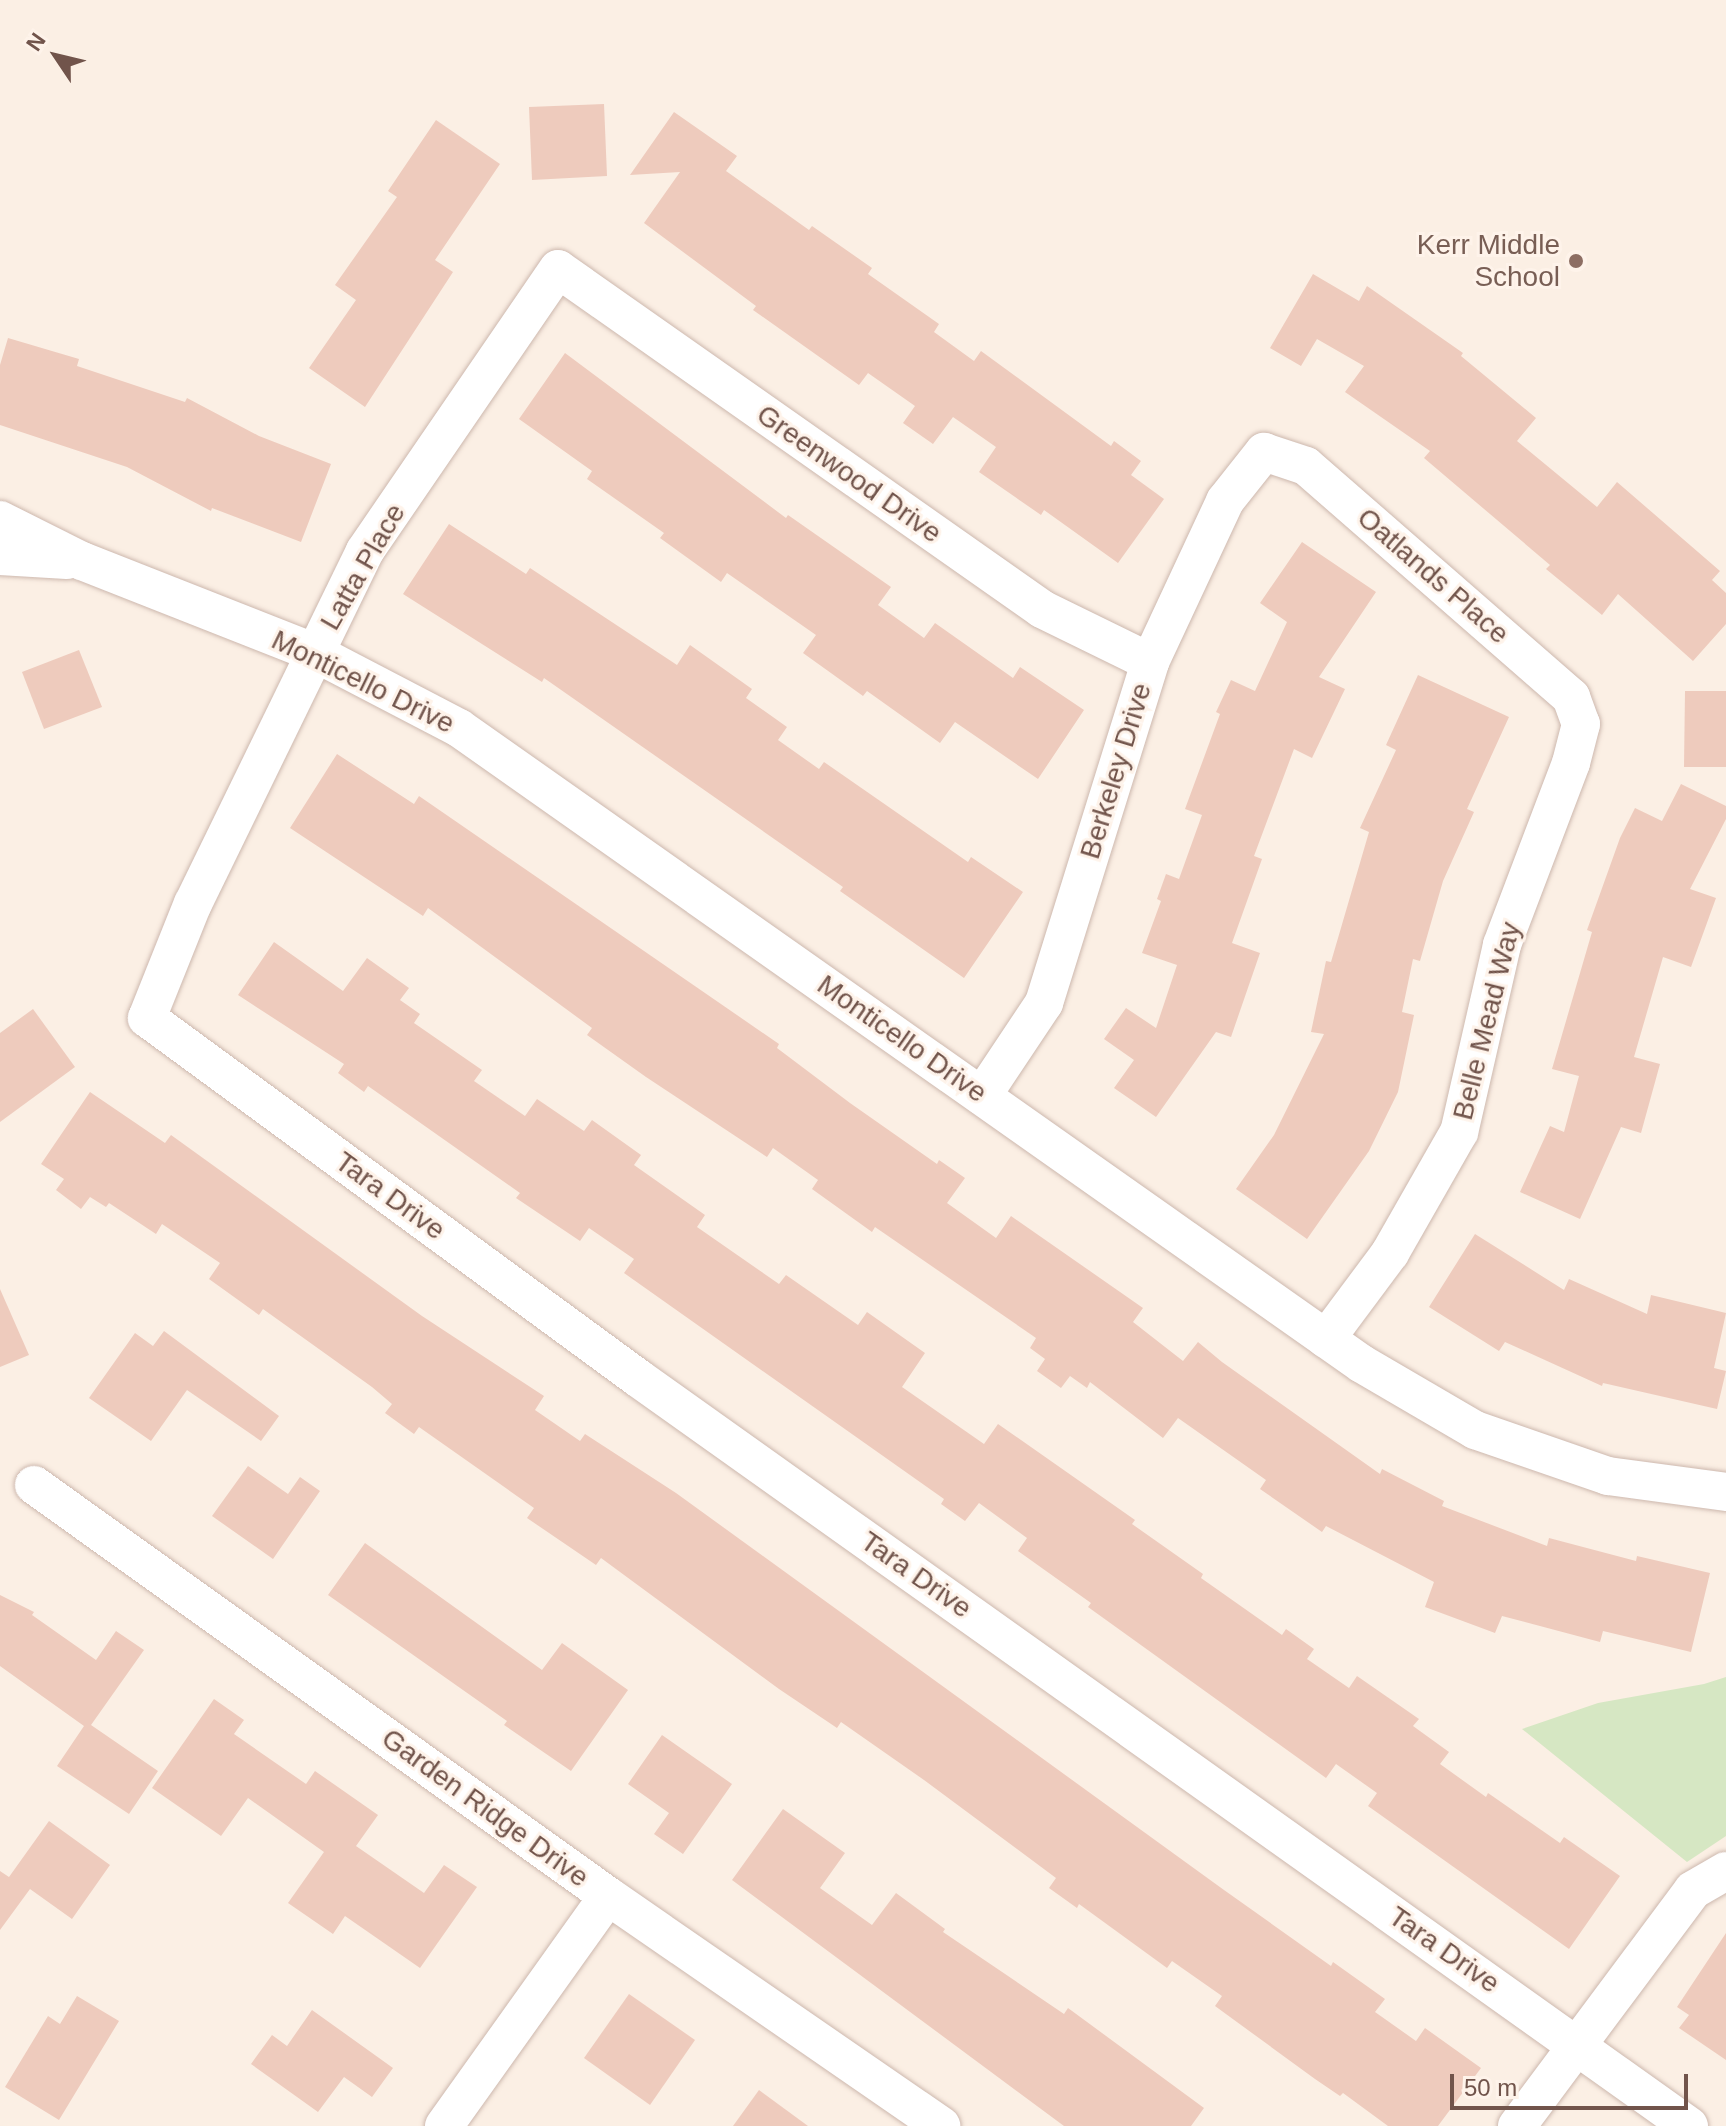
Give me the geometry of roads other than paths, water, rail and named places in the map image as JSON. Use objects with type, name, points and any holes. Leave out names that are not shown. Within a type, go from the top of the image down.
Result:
[{"type":"street","name":"Latta Place","points":[[147,1018],[193,903],[365,551],[558,269]]},
{"type":"street","name":"Greenwood Drive","points":[[558,269],[1042,609],[1150,662]]},
{"type":"street","name":"Berkeley Drive","points":[[982,1096],[1044,1003],[1150,662],[1225,501],[1264,452]]},
{"type":"street","name":"Oatlands Place","points":[[1264,452],[1306,466],[1418,560],[1571,697],[1581,724]]},
{"type":"street","name":"Monticello Drive","points":[[0,520],[82,561],[315,653],[459,728],[1362,1364],[1475,1430],[1608,1476],[1726,1492]]},
{"type":"street","name":"Monticello Drive","points":[[0,556],[82,561]]},
{"type":"street","name":"Belle Mead Way","points":[[1326,1339],[1390,1253],[1459,1132],[1502,945],[1571,763],[1581,724]]},
{"type":"street","name":"Tara Drive","points":[[147,1018],[638,1378],[1689,2126]]},
{"type":"street","name":"Garden Ridge Drive","points":[[34,1485],[608,1896],[941,2126]]},
{"type":"street","points":[[1517,2126],[1693,1890],[1726,1871]]},
{"type":"street","points":[[444,2126],[608,1896]]},
{"type":"place","name":"Kerr Middle School","points":[[1576,261]]}]
